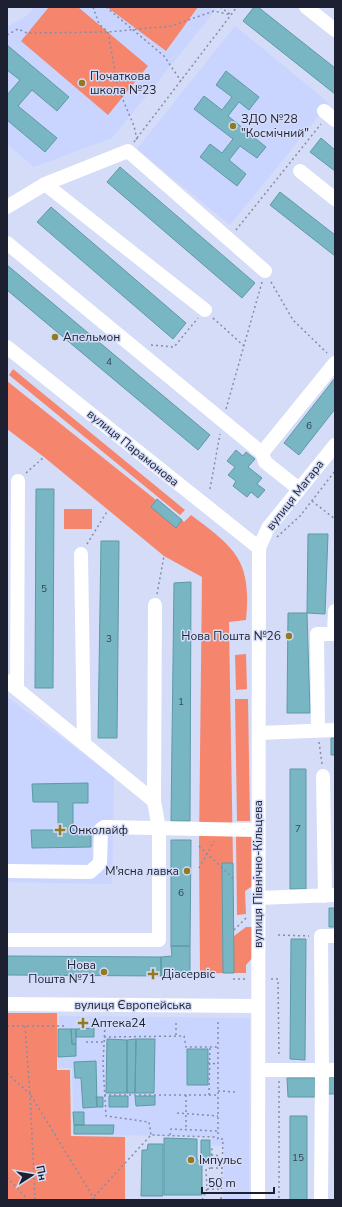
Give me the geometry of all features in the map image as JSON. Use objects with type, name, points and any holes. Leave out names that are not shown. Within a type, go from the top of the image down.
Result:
[{"type":"street","points":[[306,7],[335,30]]},
{"type":"street","points":[[7,207],[45,184],[134,149],[228,239],[265,271]]},
{"type":"street","points":[[300,172],[335,200]]},
{"type":"street","points":[[45,184],[204,310]]},
{"type":"street","points":[[7,243],[262,453],[265,462],[299,489]]},
{"type":"street","name":"вулиця Парамонова","points":[[9,352],[259,548]]},
{"type":"street","points":[[262,453],[332,359]]},
{"type":"street","name":"вулиця Магара","points":[[259,548],[268,528],[335,445]]},
{"type":"street","points":[[18,481],[12,684],[154,801]]},
{"type":"street","name":"вулиця Північно-Кільцева","points":[[258,1200],[259,548]]},
{"type":"street","points":[[80,554],[84,744]]},
{"type":"street","points":[[7,940],[159,940],[159,829],[154,801],[155,605]]},
{"type":"street","points":[[318,730],[317,634],[334,634],[335,611]]},
{"type":"street","points":[[259,733],[335,730]]},
{"type":"street","points":[[258,898],[330,896],[323,776]]},
{"type":"street","points":[[7,871],[90,872],[100,863],[101,829],[104,827],[258,830]]},
{"type":"street","points":[[322,1200],[328,1070],[321,936],[335,936]]},
{"type":"street","name":"вулиця Європейська","points":[[7,1004],[258,1006]]},
{"type":"street","points":[[258,1070],[328,1070]]},
{"type":"path","points":[[93,7],[99,24],[108,32],[118,88],[134,126],[134,149]]},
{"type":"path","points":[[106,7],[164,56],[181,81]]},
{"type":"path","points":[[220,7],[231,15]]},
{"type":"path","points":[[134,149],[181,81],[237,7]]},
{"type":"path","points":[[7,35],[18,29],[27,33],[108,32],[171,26],[214,12],[231,15]]},
{"type":"path","points":[[228,239],[329,115]]},
{"type":"path","points":[[210,489],[222,420],[265,271]]},
{"type":"path","points":[[265,271],[293,320],[332,359]]},
{"type":"path","points":[[132,345],[174,347],[204,310],[244,346]]},
{"type":"path","points":[[18,481],[44,457]]},
{"type":"path","points":[[274,540],[300,516],[335,471]]},
{"type":"path","points":[[312,501],[335,519]]},
{"type":"path","points":[[80,554],[102,523],[108,510]]},
{"type":"path","points":[[155,605],[164,556]]},
{"type":"path","points":[[318,730],[323,776]]},
{"type":"path","points":[[199,868],[208,854],[219,829]]},
{"type":"path","points":[[199,846],[233,878]]},
{"type":"path","points":[[234,930],[246,918]]},
{"type":"path","points":[[278,936],[321,936]]},
{"type":"path","points":[[233,979],[249,979]]},
{"type":"path","points":[[269,979],[278,979],[279,1200]]},
{"type":"path","points":[[218,1022],[218,1139]]},
{"type":"path","points":[[176,1023],[176,1037]]},
{"type":"path","points":[[105,1025],[104,1095],[106,1116],[149,1122],[151,1135]]},
{"type":"path","points":[[7,1026],[67,1026]]},
{"type":"path","points":[[25,1026],[35,1200]]},
{"type":"path","points":[[104,1037],[145,1038],[184,1036],[186,1047],[219,1047]]},
{"type":"path","points":[[86,1042],[104,1042]]},
{"type":"path","points":[[209,1095],[210,1047]]},
{"type":"path","points":[[209,1063],[219,1064]]},
{"type":"path","points":[[7,1072],[30,1094],[92,1199],[95,1200]]},
{"type":"path","points":[[218,1091],[237,1092]]},
{"type":"path","points":[[104,1095],[218,1095]]},
{"type":"path","points":[[186,1095],[186,1129]]},
{"type":"path","points":[[177,1114],[218,1116]]},
{"type":"path","points":[[170,1135],[171,1129],[218,1131]]},
{"type":"path","points":[[92,1199],[151,1135],[170,1135],[214,1137],[223,1139],[221,1200]]},
{"type":"path","points":[[211,1168],[212,1146]]},
{"type":"path","points":[[211,1155],[222,1156]]},
{"type":"path","points":[[202,1200],[206,1189],[206,1169],[222,1168]]},
{"type":"path","points":[[7,1177],[28,1200]]},
{"type":"path","points":[[206,1189],[222,1189]]},
{"type":"shaded area","name":"Початкова школа №23","points":[[35,7],[218,7],[112,138],[34,167],[7,144],[7,27],[26,16]]},
{"type":"shaded area","points":[[49,7],[78,7],[148,66],[108,115],[21,41]]},
{"type":"shaded area","points":[[107,7],[198,7],[166,51]]},
{"type":"shaded area","name":"ЗДО №28 \"Космічний\"","points":[[235,26],[329,103],[230,225],[137,149]]},
{"type":"shaded area","points":[[13,369],[185,510],[180,515],[9,375]]},
{"type":"shaded area","points":[[7,381],[156,500],[151,507],[176,527],[182,520],[184,522],[191,515],[219,537],[237,557],[243,569],[247,600],[246,620],[229,622],[233,863],[222,863],[223,973],[200,974],[199,846],[202,577],[164,556],[44,457],[7,429]]},
{"type":"shaded area","points":[[64,509],[92,509],[92,529],[64,529]]},
{"type":"shaded area","points":[[246,654],[247,689],[236,690],[235,655]]},
{"type":"shaded area","name":"Онколайф","points":[[7,697],[114,777],[112,884],[7,882]]},
{"type":"shaded area","points":[[235,699],[248,699],[250,821],[237,821]]},
{"type":"shaded area","points":[[236,836],[253,836],[254,885],[245,891],[246,914],[237,915]]},
{"type":"shaded area","points":[[246,927],[254,927],[255,955],[246,965],[246,973],[234,973],[234,936]]},
{"type":"shaded area","points":[[7,1013],[57,1013],[57,1070],[70,1070],[71,1136],[125,1137],[125,1200],[7,1200]]},
{"type":"shaded area","points":[[59,1016],[250,1018],[249,1200],[223,1200],[224,1146],[212,1145],[211,1137],[74,1134],[72,1068],[58,1068]]},
{"type":"building","points":[[254,7],[258,7],[335,68],[335,94],[243,21]]},
{"type":"building","points":[[7,45],[69,97],[57,111],[32,90],[18,106],[57,138],[45,152],[7,120],[7,95],[20,80],[7,70]]},
{"type":"building","name":"ЗДО №28 \"Космічний\"","points":[[226,71],[259,97],[249,110],[239,102],[228,116],[266,147],[257,158],[240,146],[229,160],[246,174],[237,186],[200,157],[210,144],[222,153],[233,139],[194,109],[204,96],[222,110],[232,97],[216,85]]},
{"type":"building","points":[[321,138],[335,150],[335,171],[310,152]]},
{"type":"building","points":[[120,167],[255,283],[242,298],[107,182]]},
{"type":"building","points":[[280,192],[335,235],[335,256],[270,205]]},
{"type":"building","points":[[51,207],[186,323],[173,339],[37,222]]},
{"type":"building","points":[[7,265],[210,435],[198,450],[7,290]]},
{"type":"building","points":[[335,378],[335,409],[299,455],[284,443]]},
{"type":"building","points":[[236,450],[243,456],[246,452],[255,459],[248,467],[262,478],[257,484],[265,490],[258,498],[251,492],[247,497],[233,486],[236,481],[228,475],[235,467],[227,461]]},
{"type":"building","points":[[36,489],[54,489],[53,688],[35,688]]},
{"type":"building","points":[[157,499],[182,520],[176,528],[151,507]]},
{"type":"building","points":[[308,534],[328,534],[325,614],[307,613]]},
{"type":"building","points":[[101,541],[119,541],[117,738],[98,738]]},
{"type":"building","points":[[191,582],[190,821],[171,821],[174,583]]},
{"type":"building","points":[[288,613],[307,613],[310,713],[287,713]]},
{"type":"building","points":[[331,738],[335,738],[335,755],[331,755]]},
{"type":"building","points":[[290,769],[306,769],[306,889],[290,889]]},
{"type":"building","name":"Онколайф","points":[[88,783],[88,803],[73,803],[73,830],[91,830],[91,847],[32,848],[31,830],[58,830],[58,802],[33,802],[32,784]]},
{"type":"building","points":[[171,840],[191,840],[190,946],[171,946]]},
{"type":"building","points":[[222,863],[233,863],[234,973],[223,973]]},
{"type":"building","points":[[329,908],[335,908],[335,927],[329,927]]},
{"type":"building","points":[[291,939],[306,939],[305,1060],[290,1059]]},
{"type":"building","points":[[171,946],[190,946],[190,977],[161,976],[161,957],[172,956]]},
{"type":"building","points":[[7,956],[161,957],[161,976],[7,975]]},
{"type":"building","points":[[94,1028],[94,1037],[76,1037],[76,1029]]},
{"type":"building","points":[[58,1029],[71,1029],[72,1044],[76,1044],[76,1056],[58,1057]]},
{"type":"building","points":[[71,1029],[76,1029],[76,1044],[72,1044]]},
{"type":"building","points":[[107,1039],[127,1040],[127,1093],[106,1093]]},
{"type":"building","points":[[136,1039],[155,1039],[154,1093],[135,1093]]},
{"type":"building","points":[[136,1039],[135,1093],[127,1093],[127,1040]]},
{"type":"building","points":[[187,1049],[208,1049],[208,1085],[187,1085]]},
{"type":"building","points":[[96,1061],[97,1107],[83,1108],[81,1078],[75,1078],[74,1062]]},
{"type":"building","points":[[327,1076],[335,1076],[335,1094],[327,1094]]},
{"type":"building","points":[[287,1078],[315,1078],[315,1097],[288,1097]]},
{"type":"building","points":[[109,1096],[128,1096],[128,1107],[109,1107]]},
{"type":"building","points":[[135,1096],[155,1096],[155,1105],[136,1106]]},
{"type":"building","points":[[96,1097],[103,1097],[103,1107],[97,1107]]},
{"type":"building","points":[[73,1112],[84,1112],[84,1125],[74,1125]]},
{"type":"building","points":[[290,1116],[307,1116],[307,1200],[290,1200]]},
{"type":"building","points":[[74,1125],[114,1125],[113,1134],[74,1134]]},
{"type":"building","points":[[164,1138],[197,1139],[197,1159],[202,1164],[202,1195],[164,1195]]},
{"type":"building","points":[[201,1140],[210,1140],[210,1161],[201,1161]]},
{"type":"building","points":[[148,1144],[163,1144],[163,1196],[141,1196],[142,1150],[147,1150]]},
{"type":"place","name":"Початкова школа №23","points":[[82,83]]},
{"type":"place","name":"ЗДО №28 \"Космічний\"","points":[[233,126]]},
{"type":"place","name":"Апельмон","points":[[55,337]]},
{"type":"place","name":"Нова Пошта №26","points":[[289,636]]},
{"type":"place","name":"Онколайф","points":[[60,830]]},
{"type":"place","name":"М'ясна лавка","points":[[187,871]]},
{"type":"place","name":"Нова Пошта №71","points":[[104,972]]},
{"type":"place","name":"Діасервіс","points":[[153,974]]},
{"type":"place","name":"Аптека24","points":[[83,1023]]},
{"type":"place","name":"Імпульс","points":[[191,1160]]}]
